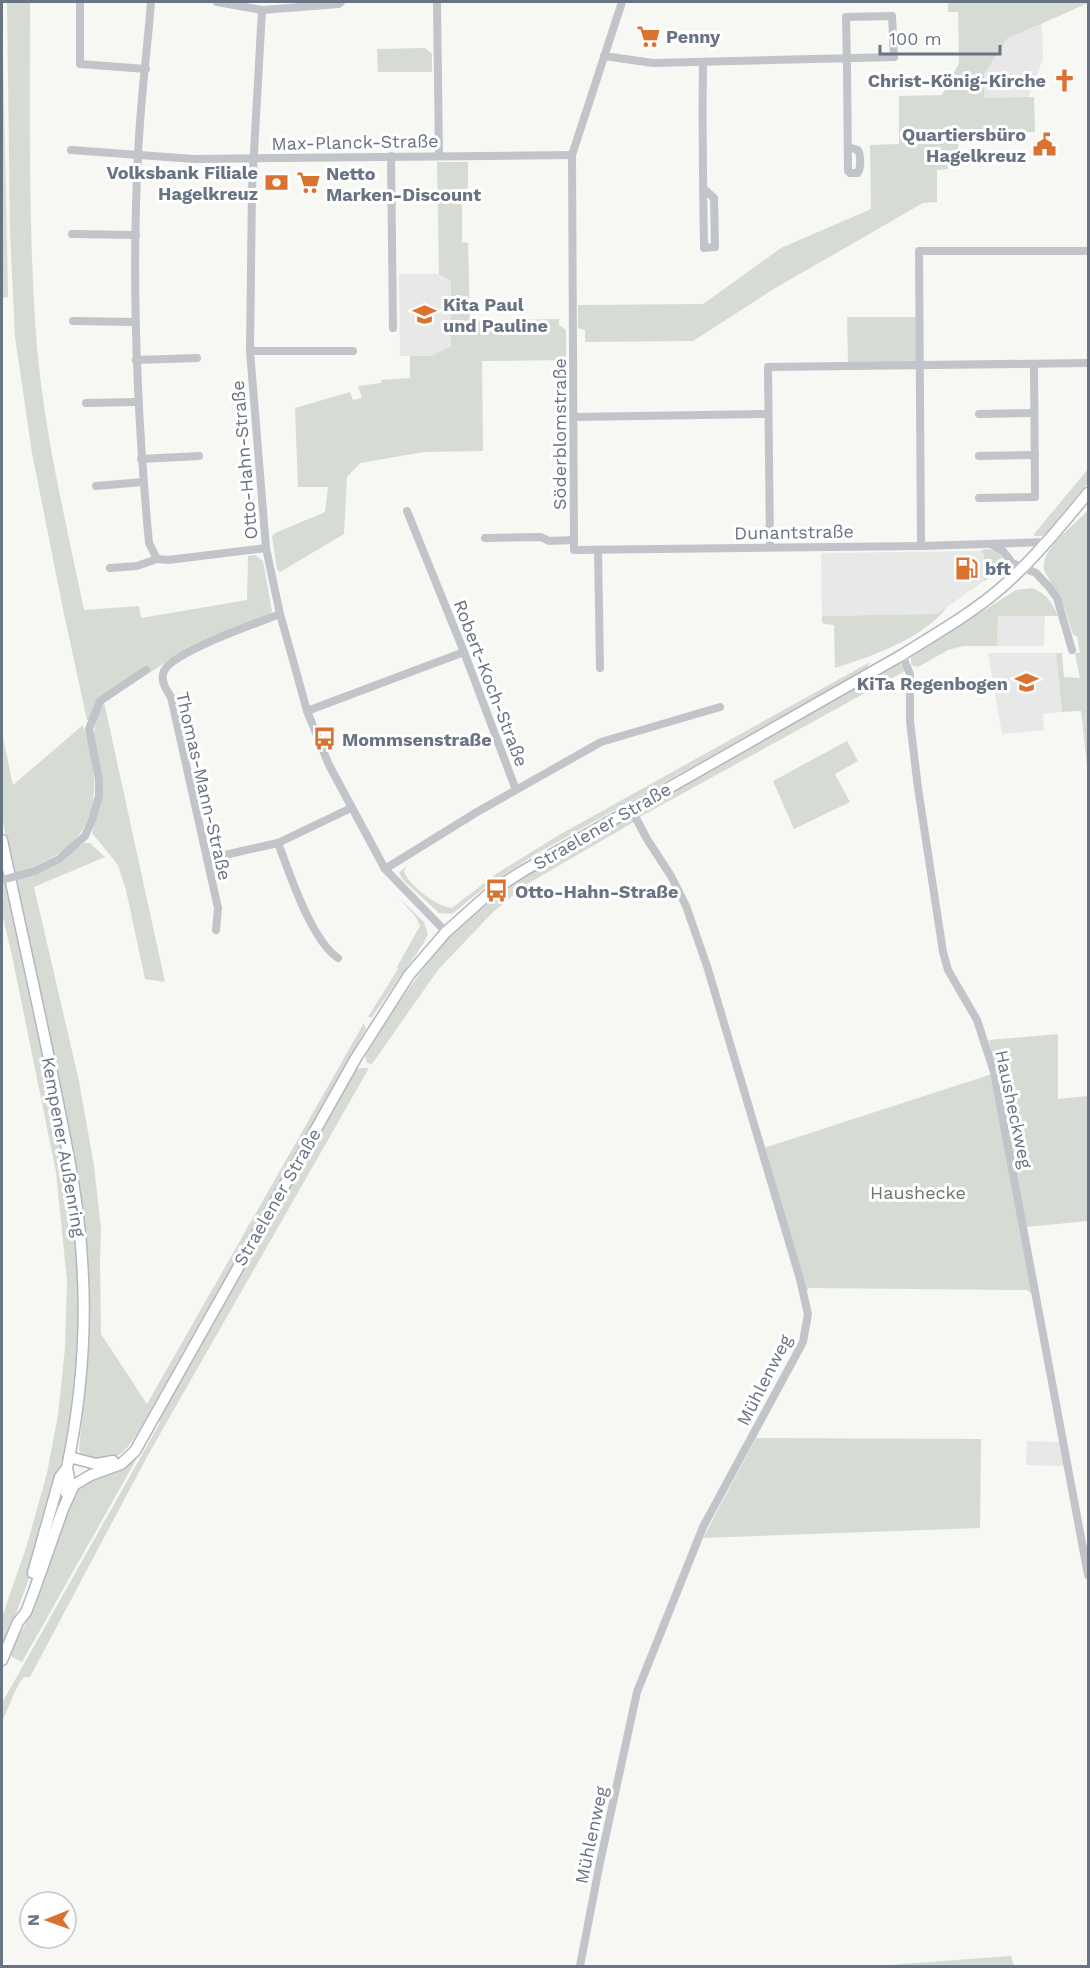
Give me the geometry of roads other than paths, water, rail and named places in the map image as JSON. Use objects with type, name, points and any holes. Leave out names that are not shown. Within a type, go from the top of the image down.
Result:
[{"type":"street","points":[[80,2],[80,64],[146,69]]},
{"type":"street","points":[[151,2],[138,155],[135,322],[137,402],[143,482],[149,543],[156,559]]},
{"type":"street","points":[[217,2],[262,10],[341,2]]},
{"type":"street","points":[[437,2],[439,155]]},
{"type":"street","name":"Söderblomstraße","points":[[574,550],[572,155],[622,2]]},
{"type":"street","name":"Otto-Hahn-Straße","points":[[262,10],[254,158],[250,351],[266,548],[280,614],[307,711],[329,765],[385,869],[446,932]]},
{"type":"street","points":[[604,56],[653,63],[703,62],[848,58],[894,57],[892,16],[846,17],[848,58],[848,147]]},
{"type":"street","points":[[703,62],[703,188],[704,248],[715,248],[714,198],[703,188]]},
{"type":"street","name":"Max-Planck-Straße","points":[[71,150],[194,159],[572,155]]},
{"type":"street","points":[[391,156],[393,328]]},
{"type":"street","points":[[72,234],[136,235]]},
{"type":"street","points":[[921,546],[919,251],[1089,251]]},
{"type":"street","points":[[73,321],[135,322]]},
{"type":"street","points":[[250,351],[353,351]]},
{"type":"street","points":[[136,360],[197,358]]},
{"type":"street","points":[[770,547],[768,367],[1089,363]]},
{"type":"street","points":[[979,498],[1035,497],[1034,364]]},
{"type":"street","points":[[86,403],[137,402]]},
{"type":"street","points":[[979,414],[1034,413]]},
{"type":"street","points":[[574,417],[768,414]]},
{"type":"street","points":[[979,456],[1035,455]]},
{"type":"street","points":[[141,459],[199,456]]},
{"type":"street","points":[[96,486],[143,482]]},
{"type":"street","name":"Straelener Straße","points":[[2,1660],[18,1623],[26,1612],[63,1509],[74,1485],[91,1475],[126,1461],[143,1438],[157,1409],[356,1058],[409,975],[446,932],[493,890],[902,655],[991,596],[1047,542],[1089,493]]},
{"type":"street","name":"Robert-Koch-Straße","points":[[385,869],[516,790],[407,511]]},
{"type":"street","points":[[485,538],[541,537],[549,541],[574,540]]},
{"type":"street","name":"Dunantstraße","points":[[574,550],[921,546],[1047,542]]},
{"type":"street","points":[[991,544],[1003,551],[1012,563],[1036,573],[1057,598],[1072,650]]},
{"type":"street","points":[[110,568],[137,566],[156,559],[168,560],[266,548]]},
{"type":"street","points":[[598,550],[600,668]]},
{"type":"street","name":"Thomas-Mann-Straße","points":[[216,930],[218,908],[171,697],[163,682],[164,671],[187,652],[280,614]]},
{"type":"street","points":[[307,711],[464,652]]},
{"type":"street","name":"Hausheckweg","points":[[902,655],[910,674],[910,721],[943,952],[948,970],[977,1020],[993,1072],[1089,1575]]},
{"type":"street","points":[[2,880],[35,871],[59,859],[85,836],[99,796],[99,780],[89,729],[100,701],[146,670]]},
{"type":"street","points":[[516,790],[601,742],[720,707]]},
{"type":"street","points":[[207,859],[278,843],[351,808]]},
{"type":"street","name":"Mühlenweg","points":[[580,1966],[637,1692],[703,1527],[803,1342],[808,1314],[800,1279],[704,956],[686,906],[631,809]]},
{"type":"street","name":"Kempener Außenring","points":[[2,840],[71,1167],[79,1220],[84,1296],[83,1347],[78,1410],[68,1463]]},
{"type":"street","points":[[278,843],[303,905],[322,943],[330,953],[338,958]]},
{"type":"street","name":"Straelener Straße","points":[[68,1463],[96,1464],[114,1461],[131,1447],[157,1409]]},
{"type":"street","points":[[68,1463],[91,1475]]},
{"type":"street","name":"Straelener Straße","points":[[63,1509],[69,1478],[68,1463]]},
{"type":"street","name":"Straelener Straße","points":[[18,1623],[19,1612],[45,1537],[60,1477],[68,1463]]},
{"type":"place","name":"Penny","points":[[648,36]]},
{"type":"place","name":"Christ-König-Kirche","points":[[1064,80]]},
{"type":"place","name":"Quartiersbüro Hagelkreuz","points":[[1044,144]]},
{"type":"place","name":"Volksbank Filiale Hagelkreuz","points":[[276,182]]},
{"type":"place","name":"Netto Marken-Discount","points":[[308,183]]},
{"type":"place","name":"Kita Paul und Pauline","points":[[425,314]]},
{"type":"place","name":"bft","points":[[967,568]]},
{"type":"place","name":"KiTa Regenbogen","points":[[1026,683]]},
{"type":"place","name":"Mommsenstraße","points":[[324,739]]},
{"type":"place","name":"Otto-Hahn-Straße","points":[[497,891]]},
{"type":"park label","name":"Haushecke","points":[[918,1192]]}]
